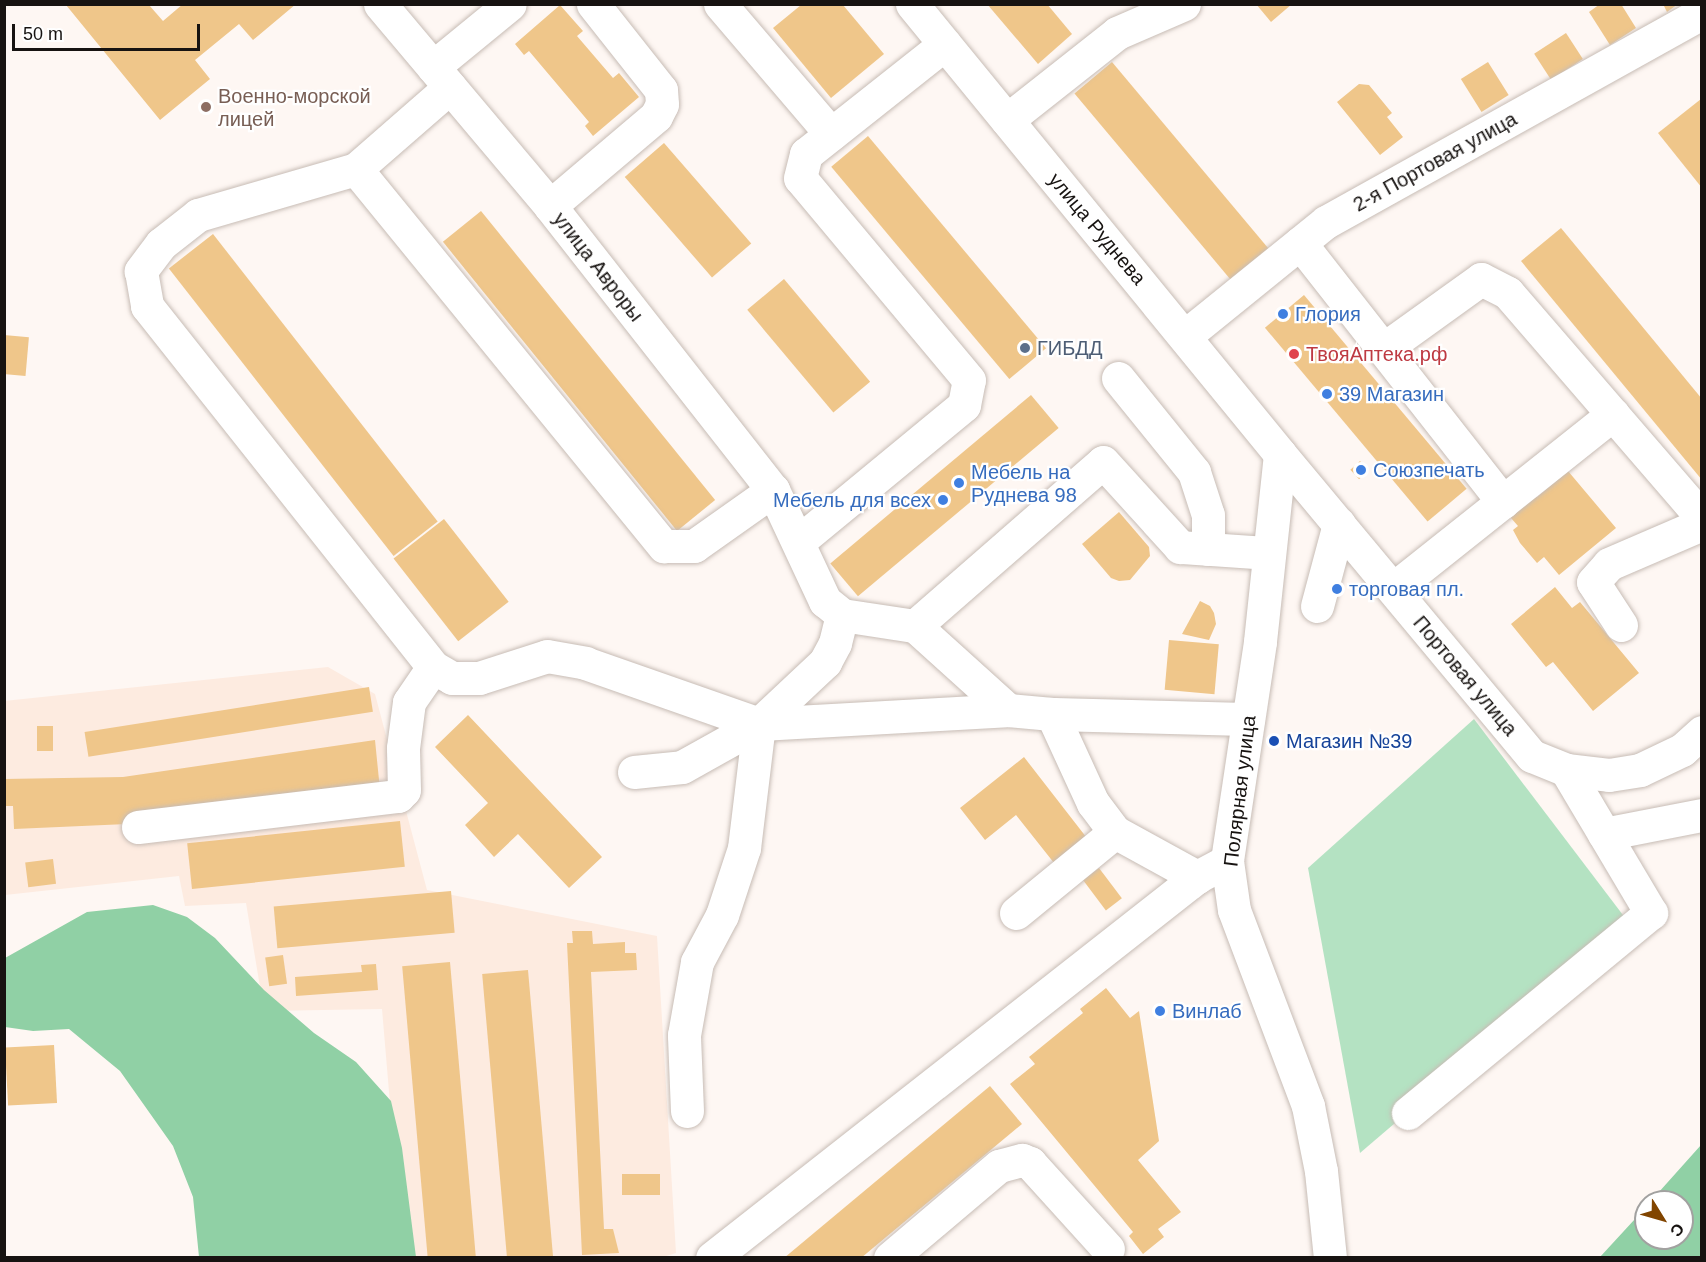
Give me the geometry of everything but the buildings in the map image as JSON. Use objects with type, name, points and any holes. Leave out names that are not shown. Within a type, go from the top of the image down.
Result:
[{"type":"street","name":"улица Авроры","points":[[380,4],[550,206],[773,489],[825,602],[842,615]]},
{"type":"street","points":[[510,4],[356,169],[198,215],[161,244],[141,271],[147,306],[433,667],[452,678],[479,678],[547,656],[585,663],[759,724],[1008,710],[1052,714],[1248,719]]},
{"type":"street","points":[[550,206],[656,116],[662,104],[661,90],[593,4]]},
{"type":"street","points":[[720,4],[831,134]]},
{"type":"street","name":"улица Руднева","points":[[912,4],[1281,454]]},
{"type":"street","points":[[1007,120],[1117,33],[1184,4]]},
{"type":"street","name":"2-я Портовая улица","points":[[1185,336],[1326,222],[1701,13]]},
{"type":"street","points":[[798,542],[964,405],[969,380],[800,178],[806,154],[945,44]]},
{"type":"street","points":[[356,169],[664,546],[694,546],[773,489]]},
{"type":"street","points":[[1300,243],[1385,348],[1503,502]]},
{"type":"street","points":[[1385,348],[1481,279],[1508,293],[1701,518]]},
{"type":"street","points":[[1118,378],[1194,472],[1209,515],[1208,549]]},
{"type":"street","points":[[1393,589],[1613,414]]},
{"type":"street","name":"Портовая улица","points":[[1281,454],[1532,756],[1566,770],[1609,775],[1640,770],[1682,750],[1701,732]]},
{"type":"street","name":"Полярная улица","points":[[1281,454],[1248,719],[1227,861],[1234,910],[1308,1106],[1321,1171],[1330,1257]]},
{"type":"street","points":[[915,626],[1103,462],[1180,547],[1268,553]]},
{"type":"street","points":[[1317,606],[1339,524]]},
{"type":"street","points":[[1621,625],[1593,582],[1609,564],[1701,524]]},
{"type":"street","points":[[634,772],[682,766],[759,724],[825,662],[835,643],[842,615],[915,626],[1008,710]]},
{"type":"street","points":[[138,827],[398,796],[404,790],[403,748],[409,702],[433,667]]},
{"type":"street","points":[[1052,714],[1093,803],[1115,832],[1197,877]]},
{"type":"street","points":[[687,1110],[686,1024],[697,962],[722,915],[744,848],[759,724]]},
{"type":"street","points":[[1408,1113],[1651,913],[1566,770]]},
{"type":"street","points":[[1604,834],[1701,815]]},
{"type":"street","points":[[1016,913],[1115,832]]},
{"type":"street","points":[[712,1257],[1197,877],[1227,861]]},
{"type":"street","points":[[890,1257],[999,1166],[1022,1160],[1030,1163],[1108,1249]]},
{"type":"shaded area","points":[[328,667],[375,694],[427,890],[657,936],[676,1253],[660,1258],[403,1257],[382,1009],[264,1011],[246,903],[185,906],[179,876],[5,895],[4,701]]},
{"type":"green space","points":[[1474,719],[1629,923],[1360,1153],[1308,868]]},
{"type":"green space","points":[[153,905],[187,917],[215,938],[264,990],[314,1033],[356,1062],[391,1101],[402,1148],[416,1257],[199,1257],[193,1197],[173,1146],[120,1071],[69,1029],[33,1031],[5,1027],[5,958],[87,912]]},
{"type":"green space","points":[[1701,1145],[1701,1257],[1600,1257],[1634,1220],[1634,1250],[1694,1250],[1694,1190],[1661,1190]]},
{"type":"place","name":"Военно-морской лицей","points":[[206,107]]},
{"type":"place","name":"Глория","points":[[1283,314]]},
{"type":"place","name":"ГИБДД","points":[[1025,348]]},
{"type":"place","name":"ТвояАптека.рф","points":[[1294,354]]},
{"type":"place","name":"39 Магазин","points":[[1327,394]]},
{"type":"place","name":"Союзпечать","points":[[1361,470]]},
{"type":"place","name":"Мебель на Руднева 98","points":[[959,483]]},
{"type":"place","name":"Мебель для всех","points":[[943,500]]},
{"type":"place","name":"торговая пл.","points":[[1337,589]]},
{"type":"place","name":"Магазин №39","points":[[1274,741]]},
{"type":"place","name":"Винлаб","points":[[1160,1011]]}]
